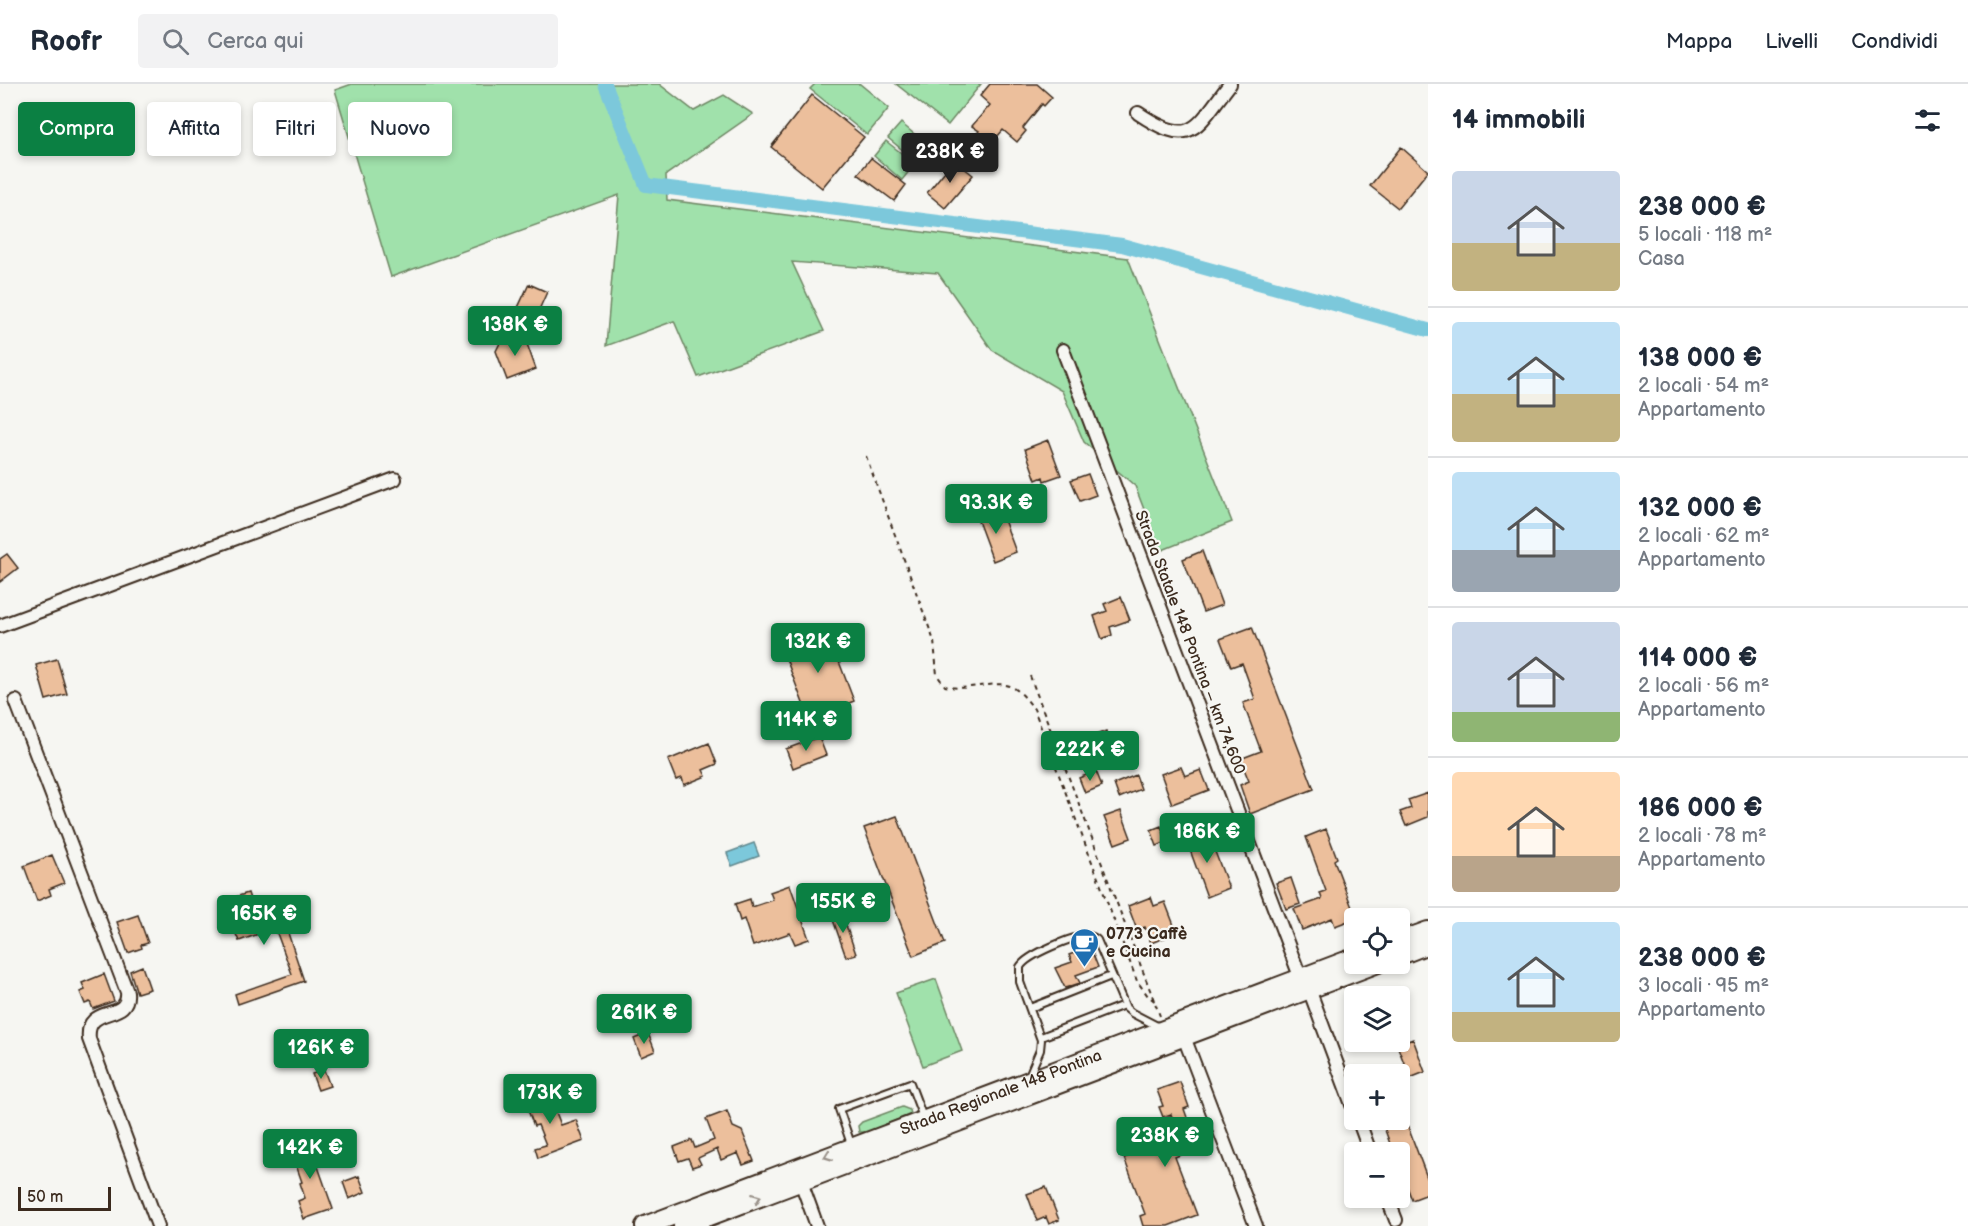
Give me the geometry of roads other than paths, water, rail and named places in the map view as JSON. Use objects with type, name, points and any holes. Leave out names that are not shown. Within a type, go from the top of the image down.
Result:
[{"type":"main road","points":[[1410,937],[1428,930]]},
{"type":"main road","points":[[1410,951],[1428,944]]},
{"type":"main road","name":"Strada Regionale 148 Pontina","points":[[683,1226],[1184,1037],[1305,984],[1344,963]]},
{"type":"main road","name":"Strada Regionale 148 Pontina","points":[[645,1226],[1164,1030],[1344,973]]},
{"type":"street","points":[[1138,113],[1168,131],[1184,132],[1198,124],[1230,84]]},
{"type":"street","name":"Strada Statale 148 Pontina – km 74,600","points":[[1063,350],[1344,1084]]},
{"type":"street","points":[[0,626],[395,479]]},
{"type":"street","points":[[16,701],[127,992],[126,1002],[121,1009],[92,1021],[89,1026],[89,1039],[158,1226]]},
{"type":"street","points":[[1184,1037],[1256,1226]]},
{"type":"street","points":[[801,1182],[817,1226]]},
{"type":"street","points":[[1391,1208],[1396,1220]]},
{"type":"lane","points":[[1026,1083],[1040,1050],[1041,1037],[1019,977],[1022,964],[1029,957],[1074,939],[1087,935],[1097,940],[1124,1005],[1132,1013],[1164,1030]]},
{"type":"lane","points":[[1030,1008],[1112,976]]},
{"type":"lane","points":[[1041,1037],[1124,1005]]},
{"type":"lane","points":[[852,1147],[839,1109],[890,1090],[910,1083],[924,1121]]},
{"type":"water","points":[[754,843],[759,856],[732,866],[727,853]]},
{"type":"waterway","points":[[605,84],[646,185],[1122,245],[1428,330]]},
{"type":"place","name":"0773 Caffè e Cucina","points":[[1085,968]]}]
